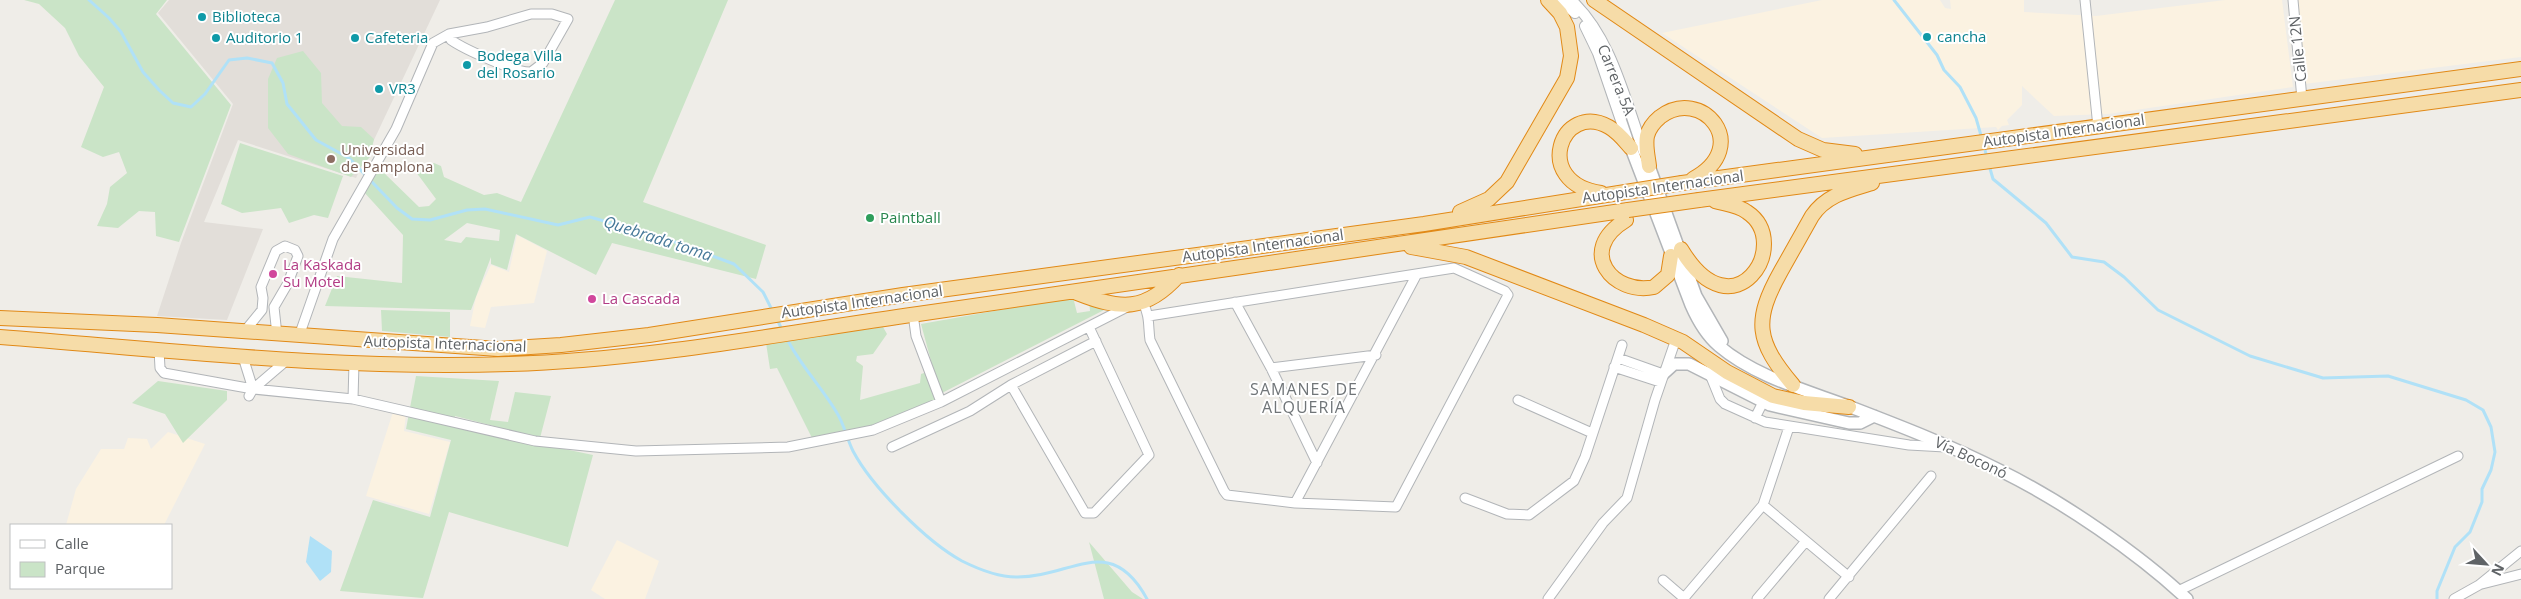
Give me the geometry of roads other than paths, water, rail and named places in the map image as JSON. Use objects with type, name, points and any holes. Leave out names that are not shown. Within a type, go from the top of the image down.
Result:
[{"type":"highway","points":[[1424,224],[1478,205],[1498,192],[1518,164],[1563,88],[1571,64],[1569,40],[1562,16],[1548,0]]},
{"type":"highway","points":[[1594,0],[1771,122],[1808,145],[1835,153],[1886,156]]},
{"type":"highway","name":"Autopista Internacional","points":[[0,318],[498,349],[593,342],[903,295],[1424,224],[1685,183],[2521,68]]},
{"type":"highway","name":"Autopista Internacional","points":[[0,337],[243,357],[354,363],[482,365],[583,360],[730,341],[1385,246],[1627,215],[1671,204],[1917,169],[2521,90]]},
{"type":"highway","points":[[1650,166],[1647,136],[1653,124],[1672,111],[1686,108],[1697,110],[1716,125],[1720,137],[1720,148],[1712,166],[1685,183]]},
{"type":"highway","points":[[1616,193],[1589,190],[1569,179],[1560,164],[1560,144],[1573,127],[1584,123],[1596,123],[1613,129],[1631,148]]},
{"type":"highway","points":[[1793,385],[1775,363],[1768,350],[1762,330],[1762,311],[1768,294],[1812,216],[1820,205],[1837,194],[1917,169]]},
{"type":"highway","points":[[1627,215],[1609,233],[1601,247],[1603,263],[1613,276],[1634,286],[1654,287],[1660,284],[1668,275],[1676,252],[1700,275],[1719,285],[1739,284],[1750,277],[1759,266],[1764,251],[1764,242],[1759,227],[1753,217],[1736,206],[1703,200]]},
{"type":"highway","points":[[1385,246],[1428,249],[1466,257],[1606,310],[1676,339],[1765,393],[1804,403],[1849,407]]},
{"type":"highway","points":[[1073,292],[1106,303],[1141,308],[1163,291],[1179,275]]},
{"type":"main road","name":"Vía Boconó","points":[[1631,148],[1701,307],[1714,330],[1734,356],[1793,385],[1952,447],[2004,472],[2070,512],[2141,561],[2188,599]]},
{"type":"main road","name":"Vía Boconó","points":[[1650,166],[1676,252]]},
{"type":"main road","points":[[1661,378],[1670,367],[1680,363],[1689,364],[1709,372],[1763,402],[1785,410],[1849,423],[1860,422],[1874,416]]},
{"type":"street","name":"Carrera 5A","points":[[1561,0],[1576,14],[1589,34],[1631,148]]},
{"type":"street","name":"Carrera 5A","points":[[1571,0],[1586,17],[1602,42],[1650,166]]},
{"type":"street","points":[[2084,0],[2098,127]]},
{"type":"street","name":"Calle 12N","points":[[2293,0],[2302,99]]},
{"type":"street","points":[[299,336],[333,239],[396,129],[429,48],[438,39],[449,34],[478,29],[531,14],[552,14],[568,18],[543,63],[531,72],[508,66],[460,45],[451,40],[449,34]]},
{"type":"street","points":[[244,332],[262,310],[263,298],[260,287],[276,251],[285,246],[295,250],[298,256],[288,283],[277,301],[273,312],[277,335]]},
{"type":"street","points":[[159,350],[160,368],[164,373],[251,393],[353,399],[535,441],[636,451],[788,447],[873,430],[941,402],[1088,327],[1141,308],[1234,302],[1460,269],[1505,291],[1508,295],[1396,507],[1295,503],[1233,498],[1224,492],[1150,340],[1148,326],[1141,308]]},
{"type":"street","points":[[1295,503],[1376,355],[1417,274]]},
{"type":"street","points":[[263,298],[277,301]]},
{"type":"street","points":[[1234,302],[1271,368],[1317,463]]},
{"type":"street","points":[[913,314],[916,336],[941,402]]},
{"type":"street","points":[[1011,385],[1085,513],[1094,513],[1149,455],[1088,327]]},
{"type":"street","points":[[1548,599],[1603,523],[1627,498],[1661,378],[1676,339]]},
{"type":"street","points":[[892,447],[970,410],[1011,385],[1096,341]]},
{"type":"street","points":[[1465,498],[1508,514],[1529,515],[1574,481],[1622,345]]},
{"type":"street","points":[[1271,368],[1376,355]]},
{"type":"street","points":[[243,357],[251,393]]},
{"type":"street","points":[[251,393],[286,360]]},
{"type":"street","points":[[353,399],[354,363]]},
{"type":"street","points":[[1616,363],[1661,378]]},
{"type":"street","points":[[1709,372],[1720,399],[1755,418],[1789,427],[1835,432],[1910,446],[1952,447]]},
{"type":"street","points":[[1518,400],[1592,433]]},
{"type":"street","points":[[1755,418],[1763,402]]},
{"type":"street","points":[[1663,580],[1684,599],[1762,505],[1789,427]]},
{"type":"street","points":[[2178,590],[2458,456]]},
{"type":"street","points":[[1829,599],[1931,476]]},
{"type":"street","points":[[1762,505],[1849,577]]},
{"type":"street","points":[[1757,599],[1806,541]]},
{"type":"street","points":[[2454,599],[2479,585],[2521,551]]},
{"type":"street","points":[[2479,585],[2521,574]]},
{"type":"water","points":[[310,536],[332,551],[331,572],[320,581],[306,562]]},
{"type":"waterway","name":"Quebrada toma","points":[[89,0],[121,32],[143,72],[173,103],[191,107],[205,94],[229,60],[247,58],[272,63],[283,83],[287,104],[316,140],[349,158],[397,208],[412,219],[430,220],[467,210],[485,209],[558,225],[590,217],[667,239],[734,264],[763,292],[773,312]]},
{"type":"waterway","points":[[1894,0],[1937,55],[1944,70],[1960,87],[1976,118],[1982,139]]},
{"type":"waterway","points":[[1984,145],[1987,159]]},
{"type":"waterway","points":[[1989,165],[1993,179],[2046,223],[2072,257],[2104,262],[2124,277],[2158,310],[2250,356],[2323,378],[2388,376],[2466,400],[2483,410],[2491,427],[2495,452],[2491,470],[2482,489],[2482,502],[2470,532],[2455,547],[2437,591],[2437,599]]},
{"type":"waterway","name":"Quebrada toma","points":[[777,319],[783,332]]},
{"type":"waterway","name":"Quebrada toma","points":[[786,337],[837,413],[853,451],[873,481],[917,527],[948,552],[981,570],[1009,577],[1036,575],[1088,563],[1104,562],[1119,567],[1133,579],[1147,599]]},
{"type":"place","name":"Biblioteca","points":[[202,17]]},
{"type":"place","name":"cancha","points":[[1927,37]]},
{"type":"place","name":"Auditorio 1","points":[[216,38]]},
{"type":"place","name":"Cafeteria","points":[[355,38]]},
{"type":"place","name":"Bodega Villa del Rosario","points":[[467,65]]},
{"type":"place","name":"VR3","points":[[379,89]]},
{"type":"place","name":"Universidad de Pamplona","points":[[331,159]]},
{"type":"place","name":"Paintball","points":[[870,218]]},
{"type":"place","name":"La Kaskada Su Motel","points":[[273,274]]},
{"type":"place","name":"La Cascada","points":[[592,299]]},
{"type":"district","name":"SAMANES DE ALQUERÍA","points":[[1304,398]]}]
